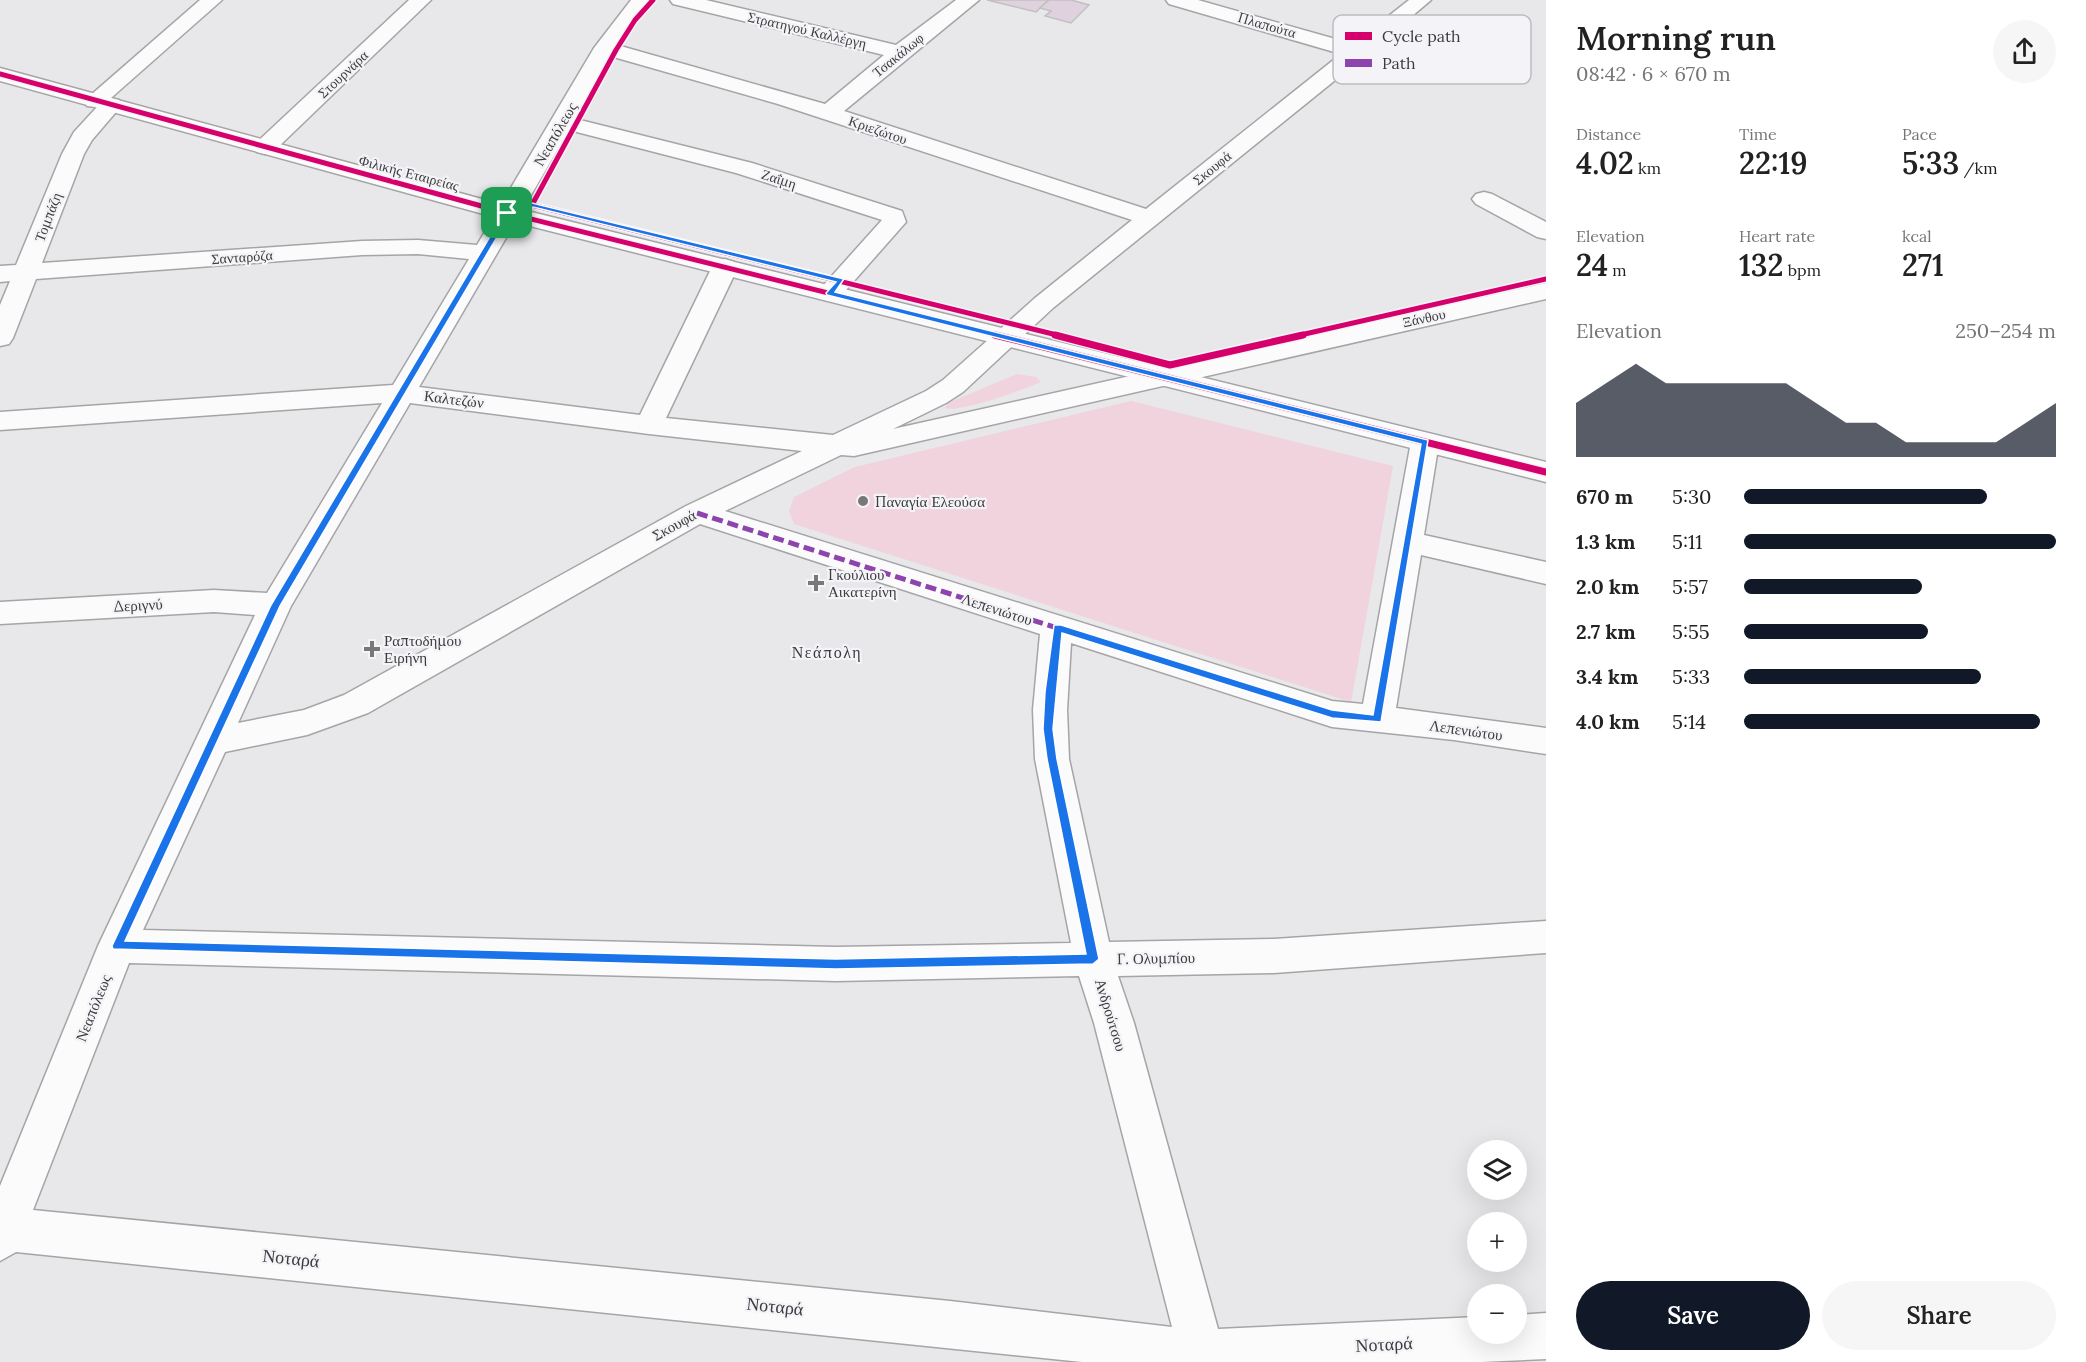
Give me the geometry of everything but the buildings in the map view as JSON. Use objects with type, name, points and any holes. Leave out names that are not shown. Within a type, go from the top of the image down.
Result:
[{"type":"street","name":"Τομπάζη","points":[[0,338],[73,154],[103,103],[212,0]]},
{"type":"street","name":"Στουρνάρα","points":[[265,147],[421,0]]},
{"type":"street","name":"Νεαπόλεως","points":[[2,1234],[117,946],[276,605],[483,253],[563,122],[604,48],[641,0]]},
{"type":"street","name":"Στρατηγού Καλλέργη","points":[[680,0],[900,52]]},
{"type":"street","name":"Τσακάλωφ","points":[[828,112],[900,52],[969,0]]},
{"type":"street","name":"Πλαπούτα","points":[[1176,0],[1333,45]]},
{"type":"street","name":"Σκουφά","points":[[1403,15],[1421,0]]},
{"type":"street","name":"Κριεζώτου","points":[[604,48],[735,83],[1150,218]]},
{"type":"street","name":"Σκουφά","points":[[212,741],[307,722],[356,704],[697,513],[936,397],[953,386],[1005,337],[1150,218],[1333,72]]},
{"type":"street","name":"Φιλικής Εταιρείας","points":[[0,74],[507,213],[1546,472]]},
{"type":"street","name":"Ζαΐμη","points":[[563,122],[744,168],[893,216],[894,222],[830,293]]},
{"type":"street","points":[[1484,199],[1546,232]]},
{"type":"street","name":"Σανταρόζα","points":[[0,274],[362,248],[418,248],[483,253]]},
{"type":"street","points":[[649,425],[725,267]]},
{"type":"street","name":"Ξάνθου","points":[[1162,376],[1546,291]]},
{"type":"street","name":"Σκουφά","points":[[835,446],[854,447],[883,442],[1162,376]]},
{"type":"street","name":"Καλτεζών","points":[[0,421],[401,393],[835,446]]},
{"type":"street","points":[[1377,719],[1425,442]]},
{"type":"street","name":"Λεπενιώτου","points":[[697,513],[1332,714],[1454,727],[1546,741]]},
{"type":"street","points":[[1408,542],[1546,573]]},
{"type":"street","name":"Δεριγνύ","points":[[0,613],[214,601],[276,605]]},
{"type":"street","name":"Ανδρούτσου","points":[[1057,628],[1050,692],[1048,729],[1050,749],[1093,959],[1114,1023],[1203,1357]]},
{"type":"street","name":"Γ. Ολυμπίου","points":[[117,946],[836,964],[1274,956],[1546,937]]},
{"type":"street","name":"Νοταρά","points":[[2,1234],[950,1324],[1203,1357],[1546,1336]]},
{"type":"shaded area","points":[[1017,374],[1036,377],[1041,382],[977,404],[952,409],[945,408],[948,403]]},
{"type":"shaded area","points":[[1131,401],[1393,466],[1351,702],[794,524],[789,511],[794,497],[855,467]]},
{"type":"marked path","points":[[1377,719],[1425,442]]},
{"type":"marked path","points":[[697,513],[1057,628]]},
{"type":"cycle path","points":[[653,0],[635,20],[616,50],[532,205],[1018,325],[1170,365],[1546,279]]},
{"type":"cycle path","points":[[0,74],[507,213],[1546,472]]},
{"type":"place","name":"Παναγία Ελεούσα","points":[[863,501]]},
{"type":"place","name":"Γκούλιου Αικατερίνη","points":[[816,583]]},
{"type":"place","name":"Ραπτοδήμου Ειρήνη","points":[[372,649]]},
{"type":"district","name":"Νεάπολη","points":[[827,652]]},
{"type":"route","points":[[532,205],[841,280],[830,293],[1425,442],[1377,719],[1332,714],[1057,628],[1048,729],[1052,759],[1093,959],[836,964],[117,946],[276,605],[507,213],[532,205]]}]
